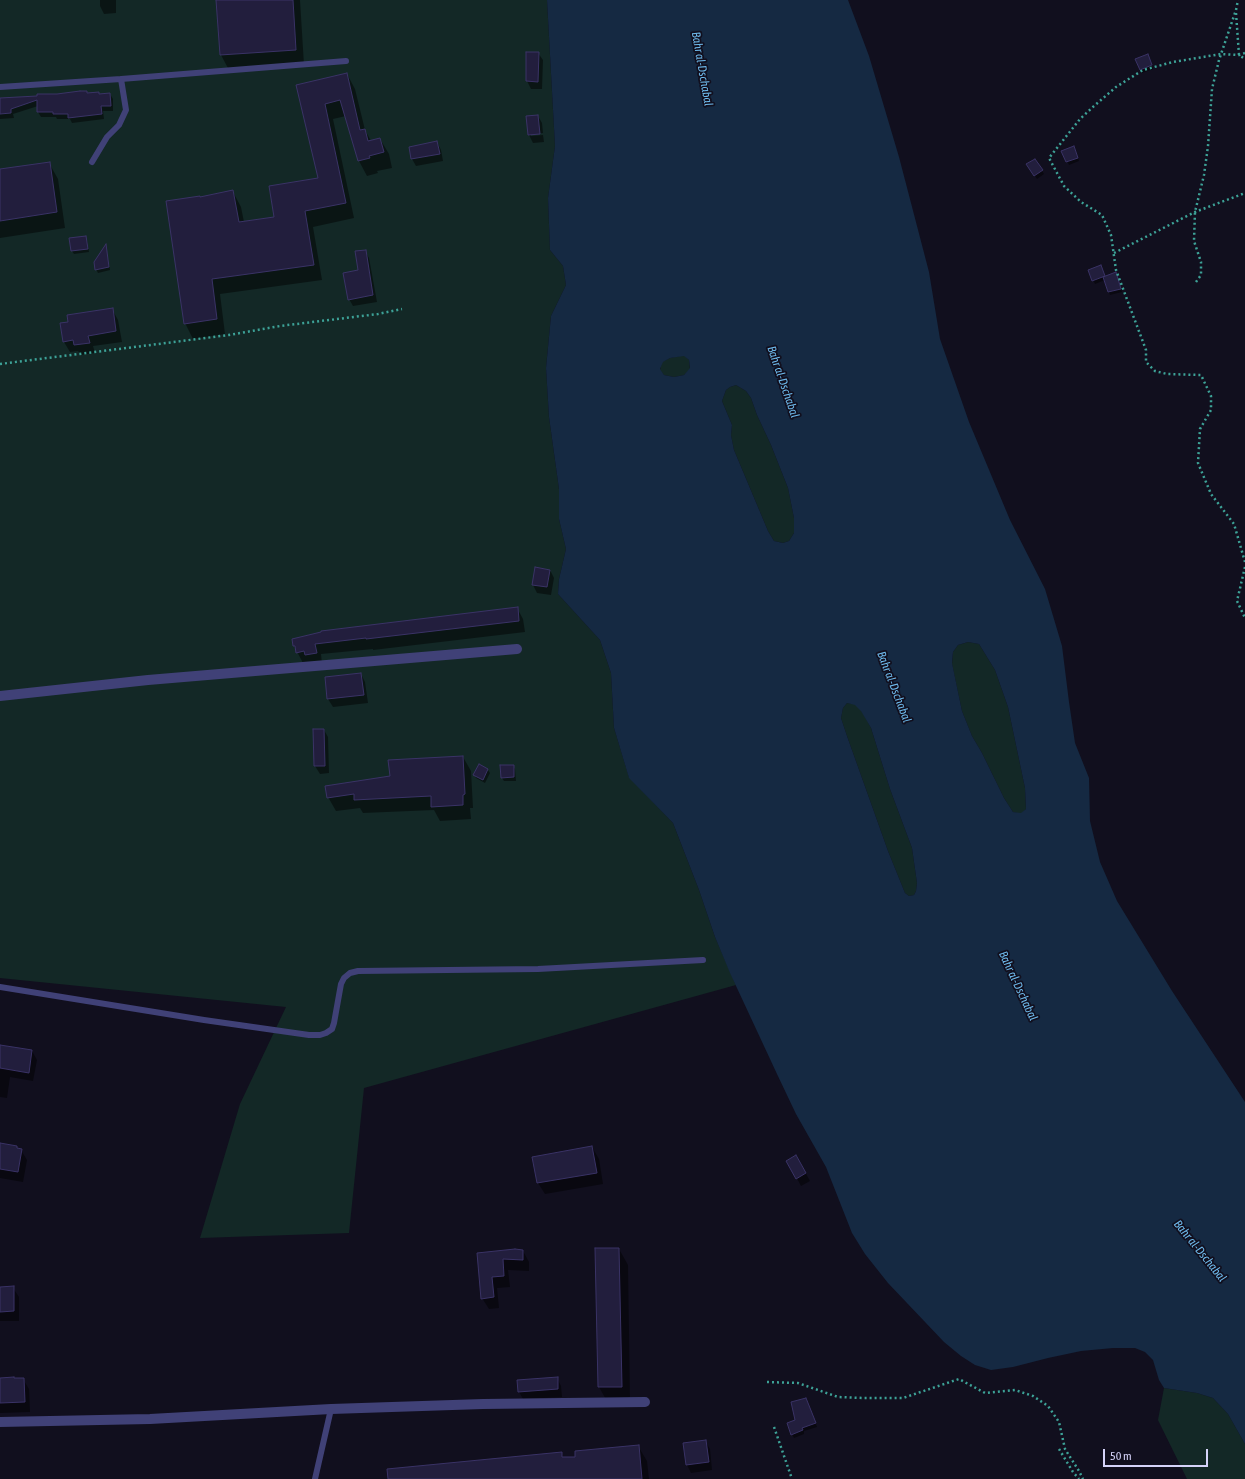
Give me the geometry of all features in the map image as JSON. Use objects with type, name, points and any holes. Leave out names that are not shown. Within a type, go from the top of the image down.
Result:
[{"type":"street","points":[[0,696],[148,680],[517,649]]},
{"type":"street","points":[[0,1422],[150,1419],[332,1409],[483,1404],[645,1402]]},
{"type":"lane","points":[[0,87],[346,61]]},
{"type":"lane","points":[[92,162],[107,136],[119,125],[126,110],[121,79]]},
{"type":"lane","points":[[0,987],[204,1020],[309,1035],[320,1035],[332,1029],[341,984],[344,978],[350,973],[358,971],[538,969],[703,960]]},
{"type":"lane","points":[[315,1479],[332,1409]]},
{"type":"path","points":[[1196,282],[1201,275],[1201,262],[1194,241],[1195,212],[1204,175],[1208,146],[1212,89],[1238,0]]},
{"type":"path","points":[[1236,10],[1239,56]]},
{"type":"path","points":[[1239,56],[1245,53]]},
{"type":"path","points":[[1245,60],[1239,56],[1221,54],[1174,62],[1143,70],[1116,87],[1080,119],[1049,158],[1064,186],[1081,202],[1102,215],[1110,235],[1116,270],[1146,350],[1146,362],[1155,371],[1167,374],[1201,375],[1211,396],[1211,410],[1200,429],[1198,463],[1211,494],[1234,524],[1245,562]]},
{"type":"path","points":[[1114,253],[1195,212],[1245,193]]},
{"type":"path","points":[[0,364],[199,339],[280,326],[378,314],[402,309]]},
{"type":"path","points":[[1245,567],[1237,601],[1245,618]]},
{"type":"path","points":[[767,1382],[798,1383],[838,1397],[863,1398],[902,1398],[959,1379],[985,1394],[1015,1390],[1033,1396],[1048,1406],[1059,1422],[1065,1449],[1083,1479]]},
{"type":"path","points":[[774,1427],[792,1479]]},
{"type":"path","points":[[1059,1449],[1079,1479]]},
{"type":"green space","points":[[0,0],[547,0],[555,146],[548,198],[550,250],[563,266],[566,285],[551,316],[546,368],[549,417],[559,489],[559,519],[566,549],[559,579],[558,594],[600,640],[611,673],[614,728],[629,777],[673,823],[699,890],[715,937],[736,985],[364,1088],[349,1233],[200,1238],[240,1104],[286,1007],[0,978]]},
{"type":"green space","points":[[684,355],[689,360],[690,369],[684,375],[674,377],[664,375],[660,370],[662,362],[670,358]]},
{"type":"green space","points":[[736,385],[746,391],[751,398],[788,488],[794,518],[794,533],[789,541],[783,543],[774,541],[768,531],[734,450],[731,435],[732,425],[722,401],[726,390]]},
{"type":"green space","points":[[968,642],[979,644],[995,670],[1008,707],[1025,788],[1026,809],[1021,814],[1013,812],[1004,798],[972,736],[962,711],[952,664],[953,652],[958,645]]},
{"type":"green space","points":[[847,703],[855,704],[862,711],[871,728],[890,789],[912,848],[917,883],[914,895],[909,896],[905,893],[888,851],[847,736],[841,718],[843,708]]},
{"type":"green space","points":[[1164,1388],[1197,1393],[1213,1398],[1228,1414],[1245,1444],[1245,1479],[1187,1479],[1158,1420]]},
{"type":"water","name":"Bahr al-Dschabal","points":[[547,0],[848,0],[869,56],[899,157],[929,272],[940,339],[969,422],[1010,520],[1045,589],[1062,646],[1075,743],[1089,778],[1090,821],[1100,862],[1117,901],[1172,991],[1245,1102],[1245,1444],[1228,1414],[1213,1398],[1197,1393],[1164,1388],[1159,1380],[1153,1360],[1145,1352],[1135,1348],[1113,1348],[1081,1351],[1013,1367],[991,1370],[975,1365],[944,1342],[888,1283],[865,1254],[852,1233],[826,1167],[796,1114],[730,973],[715,937],[699,890],[673,823],[629,778],[614,728],[611,673],[600,640],[558,594],[559,579],[566,549],[559,519],[559,489],[549,417],[546,368],[551,316],[566,285],[563,266],[550,250],[548,198],[555,146]],"holes":[[[684,356],[689,360],[690,368],[684,375],[674,377],[664,375],[660,369],[663,362],[670,358]],[[736,385],[746,391],[751,398],[788,488],[794,518],[794,533],[789,541],[783,543],[774,541],[768,531],[734,450],[731,435],[732,425],[722,401],[726,390]],[[968,642],[979,644],[995,670],[1008,707],[1025,788],[1026,809],[1021,813],[1013,812],[1004,798],[972,736],[962,711],[952,663],[953,652],[958,645]],[[847,703],[855,705],[861,711],[871,728],[890,789],[912,848],[917,883],[914,895],[909,896],[905,893],[888,851],[841,718],[843,708]]]},
{"type":"building","points":[[216,0],[293,0],[296,50],[220,55]]},
{"type":"building","points":[[526,52],[539,52],[538,82],[526,81]]},
{"type":"building","points":[[1148,54],[1152,65],[1140,70],[1135,59]]},
{"type":"building","points":[[347,73],[360,130],[365,129],[368,141],[380,138],[384,152],[358,161],[340,100],[325,104],[346,203],[305,211],[314,265],[212,279],[217,319],[184,324],[166,201],[200,197],[233,190],[239,222],[274,217],[269,186],[318,178],[296,85]]},
{"type":"building","points":[[87,91],[87,93],[99,92],[99,94],[110,93],[111,106],[101,106],[102,114],[68,118],[68,114],[37,112],[37,100],[11,109],[11,113],[0,114],[0,98],[37,96],[37,94],[57,94]]},
{"type":"building","points":[[538,115],[540,134],[528,135],[526,116]]},
{"type":"building","points":[[437,141],[440,154],[411,159],[409,147]]},
{"type":"building","points":[[1074,146],[1078,158],[1066,162],[1061,151]]},
{"type":"building","points":[[1035,159],[1043,170],[1034,176],[1026,164]]},
{"type":"building","points":[[50,162],[57,212],[0,221],[0,169]]},
{"type":"building","points":[[86,236],[88,249],[71,251],[69,238]]},
{"type":"building","points":[[106,244],[109,267],[95,270],[94,262]]},
{"type":"building","points":[[366,250],[373,295],[348,300],[343,273],[358,270],[355,251]]},
{"type":"building","points":[[1101,265],[1105,276],[1092,281],[1088,270]]},
{"type":"building","points":[[1116,272],[1121,289],[1108,292],[1103,277]]},
{"type":"building","points":[[113,308],[116,331],[88,336],[90,343],[74,345],[73,340],[63,342],[60,323],[68,322],[67,315]]},
{"type":"building","points":[[535,567],[550,570],[547,587],[532,585]]},
{"type":"building","points":[[518,607],[519,621],[315,644],[317,653],[305,655],[304,651],[296,653],[295,646],[293,646],[292,639],[321,631]]},
{"type":"building","points":[[361,673],[364,695],[327,699],[325,677]]},
{"type":"building","points":[[313,729],[324,729],[325,766],[314,766]]},
{"type":"building","points":[[463,756],[465,794],[463,795],[463,805],[431,807],[431,796],[354,800],[354,794],[327,798],[325,786],[390,776],[388,760]]},
{"type":"building","points":[[479,764],[488,769],[483,780],[473,775]]},
{"type":"building","points":[[500,765],[514,765],[514,777],[501,778]]},
{"type":"building","points":[[0,1045],[32,1050],[29,1073],[0,1068]]},
{"type":"building","points":[[0,1143],[17,1146],[17,1148],[22,1149],[18,1172],[0,1169]]},
{"type":"building","points":[[592,1146],[597,1173],[537,1183],[532,1157]]},
{"type":"building","points":[[796,1155],[806,1173],[796,1179],[786,1161]]},
{"type":"building","points":[[595,1248],[619,1248],[622,1387],[598,1387]]},
{"type":"building","points":[[515,1249],[523,1250],[523,1260],[503,1259],[504,1276],[492,1277],[494,1297],[481,1299],[477,1253]]},
{"type":"building","points":[[14,1286],[14,1311],[0,1312],[0,1287]]},
{"type":"building","points":[[558,1377],[558,1389],[518,1392],[517,1380]]},
{"type":"building","points":[[0,1378],[24,1378],[25,1402],[0,1403]]},
{"type":"building","points":[[806,1398],[816,1423],[802,1428],[803,1430],[791,1435],[787,1423],[795,1420],[791,1402]]},
{"type":"building","points":[[706,1440],[709,1462],[686,1465],[683,1443]]},
{"type":"building","points":[[639,1445],[642,1479],[388,1479],[387,1469],[562,1452],[562,1457],[575,1457],[575,1451]]}]
